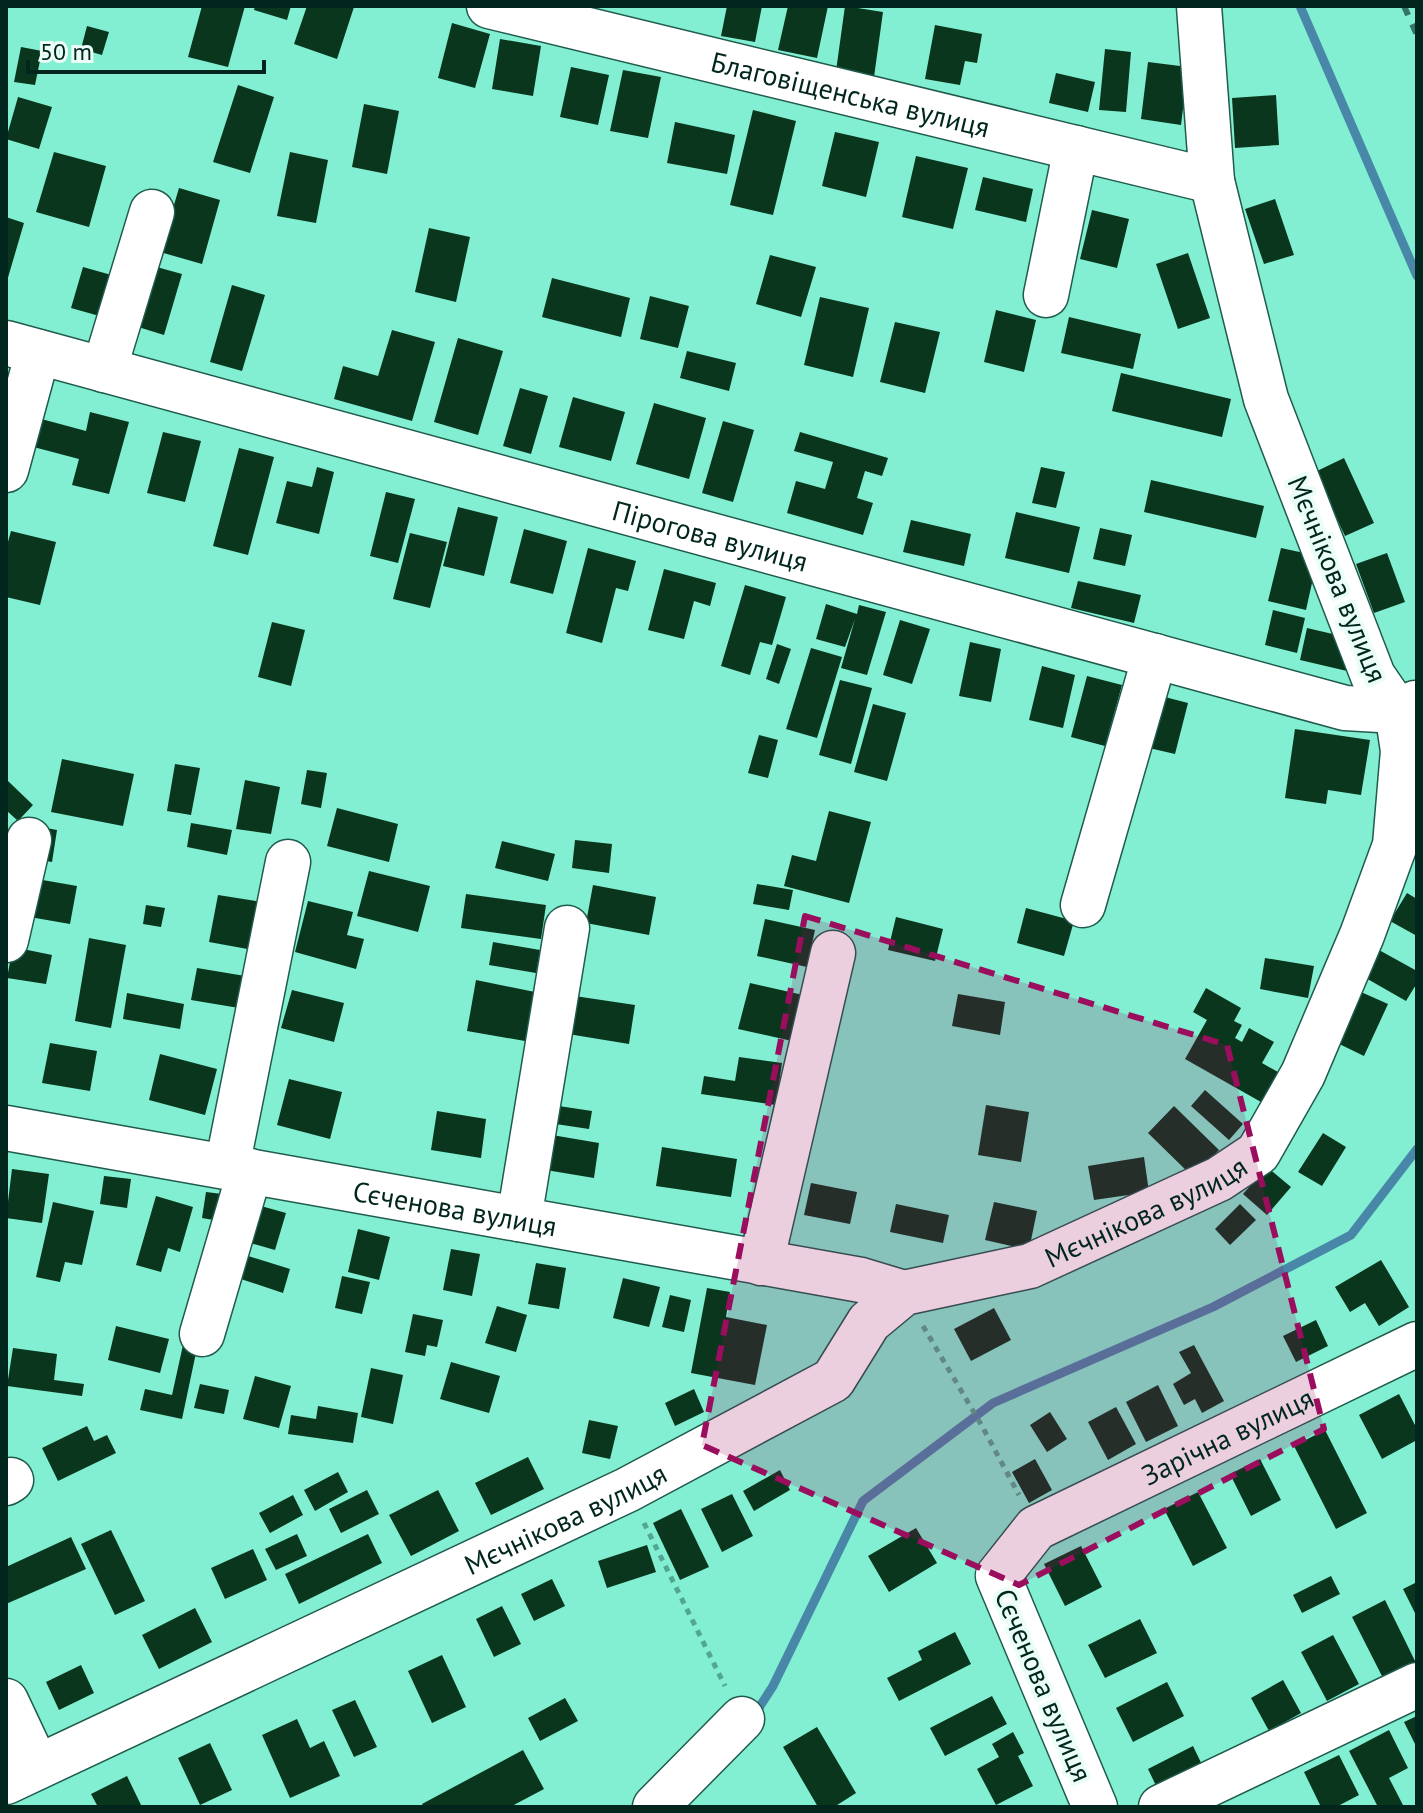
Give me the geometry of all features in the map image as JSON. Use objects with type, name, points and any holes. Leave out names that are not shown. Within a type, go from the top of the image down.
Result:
[{"type":"street","name":"Благовіщенська вулиця","points":[[489,6],[1212,181]]},
{"type":"street","name":"Мєчнікова вулиця","points":[[21,1775],[627,1490],[833,1380],[869,1322],[904,1293],[1030,1266],[1219,1179],[1258,1153],[1303,1074],[1362,935],[1395,845],[1407,707],[1373,676],[1266,399],[1212,181],[1199,6]]},
{"type":"street","points":[[1046,295],[1076,148]]},
{"type":"street","points":[[104,370],[152,212]]},
{"type":"street","points":[[6,470],[22,348]]},
{"type":"street","name":"Пірогова вулиця","points":[[22,348],[1345,708],[1407,707]]},
{"type":"street","points":[[1083,905],[1155,656]]},
{"type":"street","points":[[6,940],[29,840]]},
{"type":"street","points":[[202,1334],[238,1169],[288,862]]},
{"type":"street","points":[[519,1219],[567,928]]},
{"type":"street","points":[[761,1263],[833,953]]},
{"type":"street","name":"Сєченова вулиця","points":[[6,1128],[861,1280],[904,1293]]},
{"type":"street","name":"Зарічна вулиця","points":[[1036,1528],[1417,1344]]},
{"type":"street","name":"Сєченова вулиця","points":[[1036,1528],[998,1576],[1095,1807]]},
{"type":"street","points":[[1161,1807],[1417,1685]]},
{"type":"street","points":[[6,1701],[21,1775]]},
{"type":"street","points":[[655,1807],[742,1719]]},
{"type":"path","points":[[904,1293],[982,1426],[1036,1528]]},
{"type":"path","points":[[627,1490],[742,1719]]},
{"type":"highlighted area","points":[[805,916],[1227,1045],[1324,1429],[1019,1585],[702,1445]]},
{"type":"building","points":[[202,6],[245,6],[228,67],[188,57]]},
{"type":"building","points":[[255,6],[291,6],[287,20],[254,10]]},
{"type":"building","points":[[307,6],[354,7],[337,59],[294,44]]},
{"type":"building","points":[[727,6],[762,6],[755,42],[721,36]]},
{"type":"building","points":[[788,6],[828,6],[817,58],[778,50]]},
{"type":"building","points":[[845,6],[883,12],[874,77],[836,71]]},
{"type":"building","points":[[452,23],[490,34],[475,88],[438,78]]},
{"type":"building","points":[[935,25],[982,34],[977,63],[965,61],[960,85],[925,79]]},
{"type":"building","points":[[87,26],[109,32],[102,55],[81,49]]},
{"type":"building","points":[[500,39],[541,46],[533,96],[492,89]]},
{"type":"building","points":[[21,47],[42,51],[35,85],[14,82]]},
{"type":"building","points":[[1105,49],[1131,52],[1126,112],[1099,110]]},
{"type":"building","points":[[1148,62],[1188,67],[1181,125],[1141,119]]},
{"type":"building","points":[[571,67],[609,75],[598,125],[560,117]]},
{"type":"building","points":[[623,70],[661,77],[648,138],[610,131]]},
{"type":"building","points":[[1056,73],[1095,82],[1088,112],[1049,103]]},
{"type":"building","points":[[238,85],[274,97],[250,173],[213,162]]},
{"type":"building","points":[[1276,95],[1279,145],[1235,148],[1232,98]]},
{"type":"building","points":[[18,97],[52,107],[39,149],[6,139]]},
{"type":"building","points":[[364,104],[399,111],[387,174],[352,167]]},
{"type":"building","points":[[753,110],[796,121],[773,215],[730,205]]},
{"type":"building","points":[[675,122],[735,135],[727,174],[667,163]]},
{"type":"building","points":[[835,132],[879,142],[866,197],[822,186]]},
{"type":"building","points":[[54,152],[106,166],[89,227],[36,212]]},
{"type":"building","points":[[290,152],[328,160],[316,223],[277,216]]},
{"type":"building","points":[[916,156],[968,168],[953,229],[902,217]]},
{"type":"building","points":[[983,177],[1033,189],[1026,222],[975,210]]},
{"type":"building","points":[[179,188],[220,200],[202,264],[160,252]]},
{"type":"building","points":[[1275,199],[1294,255],[1264,264],[1245,209]]},
{"type":"building","points":[[1092,210],[1129,219],[1117,268],[1080,259]]},
{"type":"building","points":[[6,217],[24,223],[7,281],[6,281]]},
{"type":"building","points":[[429,228],[470,237],[456,302],[415,292]]},
{"type":"building","points":[[1188,253],[1210,318],[1178,329],[1156,264]]},
{"type":"building","points":[[770,255],[816,267],[801,317],[756,304]]},
{"type":"building","points":[[153,266],[182,274],[164,335],[135,326]]},
{"type":"building","points":[[83,267],[122,278],[110,319],[71,308]]},
{"type":"building","points":[[552,278],[630,298],[621,337],[542,317]]},
{"type":"building","points":[[232,285],[265,295],[242,371],[210,362]]},
{"type":"building","points":[[650,296],[689,306],[678,348],[640,339]]},
{"type":"building","points":[[820,297],[869,308],[853,377],[804,365]]},
{"type":"building","points":[[996,310],[1036,320],[1024,372],[984,362]]},
{"type":"building","points":[[1069,317],[1141,334],[1133,369],[1061,353]]},
{"type":"building","points":[[895,322],[940,332],[925,393],[880,382]]},
{"type":"building","points":[[392,330],[435,342],[412,421],[334,399],[343,366],[378,376]]},
{"type":"building","points":[[458,338],[503,351],[478,435],[434,422]]},
{"type":"building","points":[[687,351],[736,363],[729,391],[680,378]]},
{"type":"building","points":[[1121,373],[1231,399],[1222,437],[1112,411]]},
{"type":"building","points":[[520,388],[548,396],[531,454],[503,446]]},
{"type":"building","points":[[573,397],[625,412],[611,461],[559,447]]},
{"type":"building","points":[[654,403],[706,418],[689,479],[636,464]]},
{"type":"building","points":[[90,412],[129,422],[109,494],[72,485],[79,459],[26,445],[34,417],[86,431]]},
{"type":"building","points":[[723,421],[754,430],[733,502],[702,493]]},
{"type":"building","points":[[163,432],[201,441],[185,502],[147,493]]},
{"type":"building","points":[[800,432],[888,458],[882,476],[865,471],[857,498],[873,503],[863,535],[787,513],[796,481],[825,489],[833,462],[794,451]]},
{"type":"building","points":[[239,448],[274,457],[248,555],[213,546]]},
{"type":"building","points":[[1344,458],[1374,523],[1345,536],[1315,472]]},
{"type":"building","points":[[317,467],[334,472],[319,534],[276,523],[287,481],[312,487]]},
{"type":"building","points":[[1041,467],[1065,472],[1056,508],[1032,503]]},
{"type":"building","points":[[1151,480],[1264,506],[1256,538],[1144,512]]},
{"type":"building","points":[[386,492],[415,499],[398,563],[370,556]]},
{"type":"building","points":[[458,507],[498,517],[484,576],[443,566]]},
{"type":"building","points":[[1016,512],[1080,527],[1069,573],[1005,558]]},
{"type":"building","points":[[911,520],[971,534],[964,566],[903,552]]},
{"type":"building","points":[[1100,528],[1132,535],[1125,566],[1093,559]]},
{"type":"building","points":[[524,529],[567,541],[553,594],[510,583]]},
{"type":"building","points":[[11,531],[56,542],[40,605],[6,597],[6,549]]},
{"type":"building","points":[[410,533],[447,542],[430,608],[393,599]]},
{"type":"building","points":[[588,548],[636,561],[628,591],[616,588],[602,643],[566,633]]},
{"type":"building","points":[[1281,548],[1318,556],[1306,610],[1268,601]]},
{"type":"building","points":[[1387,553],[1405,602],[1374,613],[1356,564]]},
{"type":"building","points":[[664,569],[716,583],[710,606],[694,601],[684,639],[648,630]]},
{"type":"building","points":[[1078,581],[1141,595],[1134,623],[1071,608]]},
{"type":"building","points":[[745,585],[786,597],[772,645],[760,642],[750,675],[721,666]]},
{"type":"building","points":[[826,604],[857,614],[859,605],[886,612],[867,675],[841,668],[855,619],[845,647],[816,639]]},
{"type":"building","points":[[1273,610],[1305,618],[1297,653],[1265,645]]},
{"type":"building","points":[[900,620],[930,629],[912,684],[883,675]]},
{"type":"building","points":[[272,622],[305,630],[291,686],[258,677]]},
{"type":"building","points":[[1307,628],[1354,639],[1347,671],[1300,660]]},
{"type":"building","points":[[970,642],[1001,649],[991,702],[959,696]]},
{"type":"building","points":[[777,644],[791,649],[779,684],[766,679]]},
{"type":"building","points":[[811,648],[842,657],[817,738],[786,729]]},
{"type":"building","points":[[1042,666],[1075,675],[1063,728],[1029,720]]},
{"type":"building","points":[[1087,676],[1122,685],[1105,746],[1071,737]]},
{"type":"building","points":[[840,680],[872,688],[851,764],[819,755]]},
{"type":"building","points":[[1161,696],[1188,703],[1175,754],[1149,748]]},
{"type":"building","points":[[873,704],[906,713],[887,781],[854,772]]},
{"type":"building","points":[[1295,729],[1370,740],[1361,795],[1328,790],[1326,804],[1285,798]]},
{"type":"building","points":[[759,735],[778,740],[768,778],[748,773]]},
{"type":"building","points":[[62,759],[134,774],[123,826],[51,812]]},
{"type":"building","points":[[175,764],[200,768],[191,815],[167,811]]},
{"type":"building","points":[[307,770],[327,773],[321,808],[301,804]]},
{"type":"building","points":[[245,780],[280,787],[271,834],[236,829]]},
{"type":"building","points":[[8,781],[33,805],[18,821],[6,810]]},
{"type":"building","points":[[337,808],[398,824],[389,862],[327,846]]},
{"type":"building","points":[[829,811],[871,822],[849,903],[784,886],[792,855],[816,861]]},
{"type":"building","points":[[191,823],[232,830],[227,855],[187,847]]},
{"type":"building","points":[[41,827],[57,830],[52,862],[35,859]]},
{"type":"building","points":[[575,840],[612,844],[609,873],[572,868]]},
{"type":"building","points":[[502,841],[555,854],[548,881],[495,868]]},
{"type":"building","points":[[369,871],[430,886],[418,932],[357,916]]},
{"type":"building","points":[[31,878],[77,886],[70,924],[24,916]]},
{"type":"building","points":[[757,884],[793,890],[789,910],[753,904]]},
{"type":"building","points":[[593,885],[656,897],[649,935],[586,923]]},
{"type":"building","points":[[1407,893],[1417,899],[1417,936],[1390,921]]},
{"type":"building","points":[[466,894],[546,905],[541,939],[461,928]]},
{"type":"building","points":[[218,895],[262,902],[253,950],[209,942]]},
{"type":"building","points":[[308,901],[353,912],[347,935],[364,939],[356,969],[295,952]]},
{"type":"building","points":[[146,905],[165,908],[161,927],[143,924]]},
{"type":"building","points":[[1026,908],[1074,921],[1064,956],[1017,943]]},
{"type":"building","points":[[896,917],[943,929],[935,961],[888,950]]},
{"type":"building","points":[[765,919],[815,930],[807,967],[757,956]]},
{"type":"building","points":[[89,938],[126,945],[111,1028],[75,1021]]},
{"type":"building","points":[[493,942],[540,950],[536,973],[489,965]]},
{"type":"building","points":[[13,947],[52,955],[46,984],[7,978]]},
{"type":"building","points":[[1379,950],[1417,971],[1417,983],[1406,1001],[1364,977]]},
{"type":"building","points":[[1265,958],[1314,966],[1308,998],[1260,989]]},
{"type":"building","points":[[197,968],[245,976],[239,1008],[191,1000]]},
{"type":"building","points":[[476,980],[535,992],[525,1041],[467,1031]]},
{"type":"building","points":[[750,983],[803,995],[792,1041],[738,1029]]},
{"type":"building","points":[[1206,988],[1241,1008],[1234,1021],[1242,1025],[1235,1038],[1242,1042],[1249,1028],[1274,1042],[1262,1063],[1278,1072],[1261,1102],[1185,1059],[1207,1020],[1193,1012]]},
{"type":"building","points":[[1352,988],[1388,1004],[1364,1056],[1329,1039]]},
{"type":"building","points":[[292,990],[344,1003],[334,1042],[281,1028]]},
{"type":"building","points":[[127,993],[184,1004],[180,1029],[123,1019]]},
{"type":"building","points":[[958,994],[1005,1002],[1000,1035],[952,1026]]},
{"type":"building","points":[[568,995],[635,1005],[629,1044],[562,1033]]},
{"type":"building","points":[[50,1043],[97,1051],[90,1091],[42,1083]]},
{"type":"building","points":[[160,1054],[217,1069],[205,1115],[149,1100]]},
{"type":"building","points":[[739,1057],[782,1063],[776,1105],[701,1094],[704,1076],[735,1081]]},
{"type":"building","points":[[289,1079],[342,1092],[330,1139],[277,1125]]},
{"type":"building","points":[[1205,1090],[1243,1124],[1229,1140],[1191,1106]]},
{"type":"building","points":[[552,1105],[592,1111],[589,1129],[549,1123]]},
{"type":"building","points":[[986,1105],[1029,1112],[1021,1162],[978,1155]]},
{"type":"building","points":[[1174,1106],[1219,1150],[1193,1177],[1148,1133]]},
{"type":"building","points":[[437,1111],[486,1119],[481,1158],[431,1150]]},
{"type":"building","points":[[1323,1133],[1346,1147],[1322,1186],[1298,1172]]},
{"type":"building","points":[[546,1134],[599,1143],[594,1178],[540,1169]]},
{"type":"building","points":[[662,1147],[737,1159],[731,1197],[656,1186]]},
{"type":"building","points":[[1144,1157],[1149,1192],[1094,1200],[1088,1166]]},
{"type":"building","points":[[1267,1167],[1291,1187],[1267,1215],[1243,1194]]},
{"type":"building","points":[[12,1169],[49,1174],[42,1223],[6,1218]]},
{"type":"building","points":[[104,1176],[131,1179],[127,1208],[100,1204]]},
{"type":"building","points":[[811,1183],[857,1192],[850,1224],[804,1215]]},
{"type":"building","points":[[206,1192],[230,1195],[225,1222],[202,1218]]},
{"type":"building","points":[[156,1196],[193,1207],[180,1252],[168,1248],[161,1272],[136,1265]]},
{"type":"building","points":[[53,1202],[94,1211],[82,1265],[65,1262],[60,1282],[36,1277]]},
{"type":"building","points":[[994,1202],[1037,1211],[1029,1250],[985,1240]]},
{"type":"building","points":[[896,1204],[949,1215],[943,1243],[890,1232]]},
{"type":"building","points":[[1240,1204],[1256,1220],[1230,1245],[1215,1229]]},
{"type":"building","points":[[261,1206],[286,1213],[275,1250],[250,1243]]},
{"type":"building","points":[[358,1229],[390,1237],[379,1280],[348,1272]]},
{"type":"building","points":[[451,1249],[480,1254],[472,1296],[443,1290]]},
{"type":"building","points":[[245,1255],[290,1269],[283,1293],[238,1278]]},
{"type":"building","points":[[1381,1260],[1409,1307],[1379,1326],[1365,1303],[1350,1312],[1335,1287]]},
{"type":"building","points":[[536,1263],[566,1268],[559,1309],[528,1304]]},
{"type":"building","points":[[342,1276],[370,1282],[362,1314],[335,1308]]},
{"type":"building","points":[[623,1278],[660,1287],[649,1327],[613,1318]]},
{"type":"building","points":[[707,1288],[730,1292],[726,1317],[767,1325],[755,1385],[691,1373]]},
{"type":"building","points":[[670,1295],[691,1300],[684,1332],[662,1327]]},
{"type":"building","points":[[497,1306],[527,1315],[516,1352],[485,1343]]},
{"type":"building","points":[[994,1308],[1011,1340],[971,1361],[954,1329]]},
{"type":"building","points":[[413,1314],[443,1320],[437,1347],[427,1345],[425,1356],[405,1352]]},
{"type":"building","points":[[1316,1320],[1328,1346],[1296,1362],[1283,1336]]},
{"type":"building","points":[[116,1326],[169,1339],[160,1373],[108,1360]]},
{"type":"building","points":[[183,1345],[197,1348],[182,1419],[140,1410],[145,1389],[172,1395]]},
{"type":"building","points":[[1194,1345],[1224,1401],[1202,1413],[1195,1399],[1184,1405],[1173,1384],[1191,1373],[1179,1352]]},
{"type":"building","points":[[13,1348],[57,1354],[54,1380],[84,1384],[82,1396],[7,1386]]},
{"type":"building","points":[[451,1362],[500,1376],[489,1413],[440,1399]]},
{"type":"building","points":[[371,1368],[403,1375],[393,1424],[361,1417]]},
{"type":"building","points":[[255,1376],[291,1386],[279,1428],[243,1419]]},
{"type":"building","points":[[200,1384],[229,1390],[224,1414],[194,1408]]},
{"type":"building","points":[[1158,1385],[1178,1426],[1146,1442],[1126,1402]]},
{"type":"building","points":[[694,1389],[704,1412],[675,1426],[665,1403]]},
{"type":"building","points":[[1399,1394],[1417,1429],[1417,1440],[1382,1459],[1359,1415]]},
{"type":"building","points":[[318,1406],[358,1413],[353,1443],[288,1434],[291,1415],[316,1419]]},
{"type":"building","points":[[1116,1407],[1136,1444],[1108,1460],[1088,1422]]},
{"type":"building","points":[[1050,1412],[1067,1439],[1047,1452],[1030,1425]]},
{"type":"building","points":[[589,1420],[618,1426],[610,1459],[582,1453]]},
{"type":"building","points":[[87,1426],[94,1441],[107,1435],[116,1453],[58,1481],[42,1448]]},
{"type":"building","points":[[1325,1430],[1367,1513],[1336,1529],[1294,1446]]},
{"type":"building","points":[[528,1457],[544,1489],[491,1515],[475,1483]]},
{"type":"building","points":[[1035,1459],[1052,1490],[1029,1503],[1012,1472]]},
{"type":"building","points":[[1260,1459],[1281,1500],[1251,1516],[1230,1474]]},
{"type":"building","points":[[780,1470],[790,1490],[754,1511],[743,1491]]},
{"type":"building","points":[[338,1472],[348,1492],[315,1511],[304,1490]]},
{"type":"building","points":[[367,1490],[379,1514],[341,1533],[329,1509]]},
{"type":"building","points":[[438,1490],[459,1531],[411,1556],[389,1515]]},
{"type":"building","points":[[1198,1492],[1227,1548],[1193,1566],[1164,1509]]},
{"type":"building","points":[[732,1494],[753,1536],[722,1552],[701,1509]]},
{"type":"building","points":[[293,1495],[303,1515],[270,1533],[259,1513]]},
{"type":"building","points":[[681,1509],[709,1567],[680,1580],[653,1523]]},
{"type":"building","points":[[916,1528],[937,1563],[889,1592],[868,1556]]},
{"type":"building","points":[[111,1530],[145,1601],[115,1615],[81,1544]]},
{"type":"building","points":[[297,1534],[307,1556],[276,1570],[265,1549]]},
{"type":"building","points":[[368,1534],[382,1563],[299,1604],[285,1574]]},
{"type":"building","points":[[71,1537],[86,1569],[6,1604],[6,1567]]},
{"type":"building","points":[[647,1545],[656,1572],[607,1588],[598,1561]]},
{"type":"building","points":[[1081,1546],[1102,1587],[1065,1606],[1044,1564]]},
{"type":"building","points":[[253,1549],[267,1580],[225,1599],[211,1568]]},
{"type":"building","points":[[1331,1576],[1340,1594],[1302,1613],[1293,1595]]},
{"type":"building","points":[[552,1579],[565,1606],[534,1621],[521,1594]]},
{"type":"building","points":[[1417,1582],[1417,1617],[1403,1589]]},
{"type":"building","points":[[1385,1600],[1416,1663],[1384,1680],[1352,1617]]},
{"type":"building","points":[[502,1606],[521,1644],[494,1657],[476,1619]]},
{"type":"building","points":[[195,1608],[212,1642],[159,1669],[142,1635]]},
{"type":"building","points":[[1140,1619],[1157,1653],[1105,1678],[1088,1645]]},
{"type":"building","points":[[955,1632],[971,1664],[899,1701],[887,1678],[922,1660],[918,1651]]},
{"type":"building","points":[[1333,1635],[1359,1684],[1327,1701],[1301,1652]]},
{"type":"building","points":[[442,1655],[466,1707],[432,1723],[408,1671]]},
{"type":"building","points":[[81,1665],[94,1693],[59,1710],[46,1682]]},
{"type":"building","points":[[1283,1680],[1301,1713],[1269,1731],[1251,1698]]},
{"type":"building","points":[[1167,1682],[1184,1716],[1133,1742],[1116,1708]]},
{"type":"building","points":[[992,1696],[1007,1724],[945,1756],[930,1728]]},
{"type":"building","points":[[565,1698],[578,1721],[540,1741],[528,1718]]},
{"type":"building","points":[[355,1700],[377,1747],[354,1757],[332,1710]]},
{"type":"building","points":[[1417,1716],[1417,1748],[1404,1722]]},
{"type":"building","points":[[297,1719],[310,1748],[324,1741],[340,1776],[290,1798],[262,1735]]},
{"type":"building","points":[[817,1727],[856,1793],[834,1807],[818,1807],[783,1747]]},
{"type":"building","points":[[1389,1730],[1408,1768],[1389,1778],[1404,1807],[1378,1807],[1349,1751]]},
{"type":"building","points":[[1013,1732],[1024,1753],[1018,1756],[1033,1786],[996,1805],[977,1769],[999,1757],[992,1744]]},
{"type":"building","points":[[210,1743],[232,1790],[200,1805],[178,1758]]},
{"type":"building","points":[[1193,1746],[1206,1773],[1161,1796],[1148,1769]]},
{"type":"building","points":[[523,1750],[544,1789],[510,1807],[424,1807],[422,1804]]},
{"type":"building","points":[[1339,1755],[1359,1795],[1336,1807],[1321,1807],[1304,1772]]},
{"type":"building","points":[[127,1776],[142,1807],[98,1807],[91,1794]]},
{"type":"waterway","points":[[1300,6],[1417,276]]},
{"type":"waterway","points":[[753,1717],[773,1686],[863,1501],[993,1403],[1213,1307],[1351,1235],[1417,1149]]},
{"type":"railway","points":[[1404,6],[1417,35]]}]
